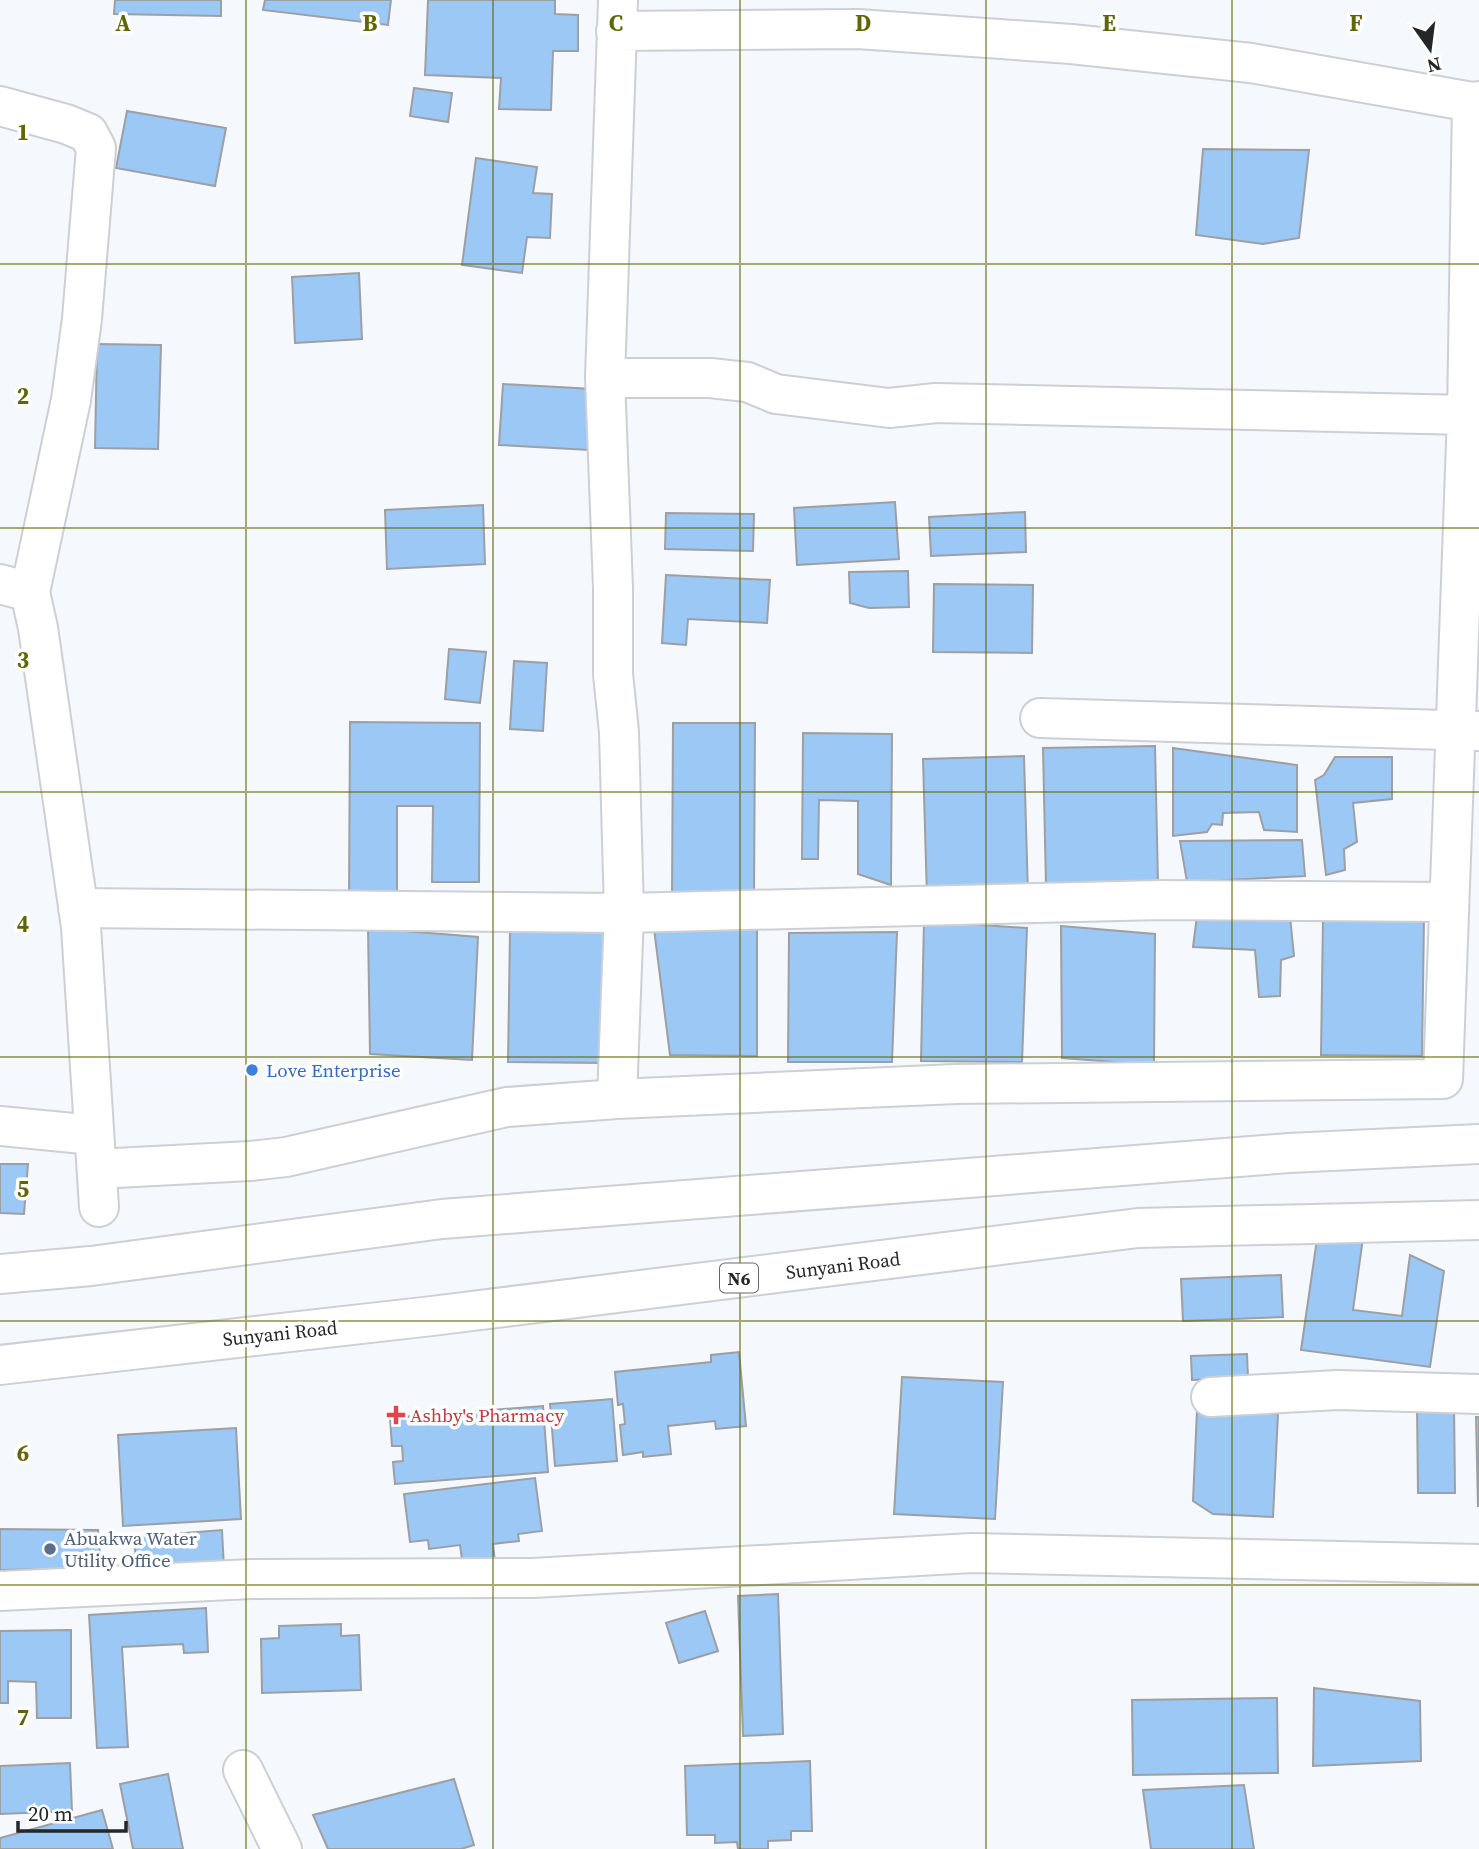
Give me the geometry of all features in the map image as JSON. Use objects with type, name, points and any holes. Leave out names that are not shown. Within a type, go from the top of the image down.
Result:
[{"type":"street","points":[[0,1126],[95,1152],[250,1161],[286,1157],[507,1107],[617,1099],[956,1084],[1443,1079],[1449,902],[1466,730],[1466,415],[1473,375],[1476,102],[1251,63],[1071,44],[617,16],[605,378],[613,588],[613,674],[619,732],[625,913],[617,1099]]},
{"type":"street","points":[[0,106],[66,124],[88,133],[96,148],[82,319],[71,400],[15,588],[38,628],[78,908],[99,1207]]},
{"type":"street","points":[[605,378],[710,378],[747,382],[776,394],[889,408],[936,403],[1466,415]]},
{"type":"street","points":[[1040,718],[1466,730]]},
{"type":"street","points":[[78,908],[625,913],[1161,900],[1449,902]]},
{"type":"street","points":[[0,1274],[91,1266],[442,1219],[1289,1153],[1479,1144]]},
{"type":"street","name":"Sunyani Road","points":[[0,1365],[432,1316],[1138,1228],[1479,1220]]},
{"type":"street","points":[[1211,1397],[1338,1390],[1479,1394]]},
{"type":"street","points":[[0,1591],[253,1579],[533,1578],[972,1553],[1479,1564]]},
{"type":"street","points":[[243,1770],[282,1849]]},
{"type":"building","points":[[115,0],[221,0],[221,16],[114,14]]},
{"type":"building","points":[[265,0],[391,0],[388,25],[263,10]]},
{"type":"building","points":[[428,0],[555,0],[555,14],[578,15],[578,51],[553,51],[551,110],[499,109],[501,78],[425,75]]},
{"type":"building","points":[[414,88],[452,93],[448,122],[410,116]]},
{"type":"building","points":[[127,111],[226,128],[215,186],[116,168]]},
{"type":"building","points":[[1203,149],[1309,150],[1299,238],[1263,244],[1196,235]]},
{"type":"building","points":[[476,158],[537,167],[533,193],[552,194],[550,238],[527,237],[522,273],[462,265]]},
{"type":"building","points":[[359,273],[362,339],[295,343],[292,277]]},
{"type":"building","points":[[97,344],[161,345],[158,449],[95,448]]},
{"type":"building","points":[[503,384],[593,389],[589,450],[499,445]]},
{"type":"building","points":[[895,502],[899,559],[797,565],[794,508]]},
{"type":"building","points":[[483,505],[485,564],[387,569],[385,510]]},
{"type":"building","points":[[1025,512],[1026,552],[931,556],[929,517]]},
{"type":"building","points":[[666,513],[754,514],[753,551],[665,549]]},
{"type":"building","points":[[908,571],[909,607],[869,608],[850,603],[849,572]]},
{"type":"building","points":[[666,575],[770,580],[767,623],[688,619],[686,645],[662,643]]},
{"type":"building","points":[[934,584],[1033,585],[1032,653],[933,652]]},
{"type":"building","points":[[449,649],[486,652],[480,703],[445,699]]},
{"type":"building","points":[[514,661],[547,663],[543,731],[510,729]]},
{"type":"building","points":[[350,722],[480,723],[479,882],[432,882],[433,806],[397,806],[397,902],[349,902]]},
{"type":"building","points":[[673,723],[755,723],[754,899],[672,898]]},
{"type":"building","points":[[803,733],[892,734],[891,885],[858,874],[858,801],[819,800],[818,859],[802,859]]},
{"type":"building","points":[[1155,746],[1158,883],[1046,886],[1043,748]]},
{"type":"building","points":[[1173,748],[1297,765],[1297,832],[1264,830],[1259,812],[1223,813],[1222,825],[1212,824],[1207,832],[1173,836]]},
{"type":"building","points":[[1024,756],[1028,895],[927,898],[923,759]]},
{"type":"building","points":[[1335,757],[1392,757],[1392,799],[1353,803],[1357,842],[1344,849],[1345,870],[1326,875],[1315,780],[1324,775]]},
{"type":"building","points":[[1302,840],[1305,876],[1187,882],[1180,841]]},
{"type":"building","points":[[1197,916],[1290,916],[1294,956],[1281,960],[1280,996],[1259,997],[1255,950],[1193,947]]},
{"type":"building","points":[[1323,917],[1424,918],[1422,1056],[1321,1055]]},
{"type":"building","points":[[924,921],[1027,928],[1022,1062],[921,1061]]},
{"type":"building","points":[[757,925],[757,1056],[670,1055],[654,929]]},
{"type":"building","points":[[1061,926],[1155,934],[1154,1065],[1062,1058]]},
{"type":"building","points":[[368,928],[478,937],[472,1060],[370,1054]]},
{"type":"building","points":[[510,931],[604,932],[602,1063],[508,1062]]},
{"type":"building","points":[[897,932],[892,1062],[788,1062],[789,933]]},
{"type":"building","points":[[0,1164],[28,1164],[24,1214],[0,1213]]},
{"type":"building","points":[[1318,1232],[1363,1238],[1353,1310],[1402,1316],[1410,1255],[1444,1271],[1430,1367],[1301,1350]]},
{"type":"building","points":[[1281,1275],[1283,1317],[1183,1321],[1181,1279]]},
{"type":"building","points":[[739,1352],[746,1426],[716,1429],[715,1421],[668,1426],[671,1454],[643,1457],[643,1452],[623,1455],[620,1425],[625,1424],[623,1404],[618,1405],[615,1372],[711,1362],[711,1355]]},
{"type":"building","points":[[1247,1354],[1248,1378],[1192,1380],[1191,1356]]},
{"type":"building","points":[[902,1377],[1003,1382],[995,1519],[894,1514]]},
{"type":"building","points":[[612,1399],[617,1461],[555,1466],[550,1404]]},
{"type":"building","points":[[1454,1403],[1455,1493],[1418,1493],[1417,1404]]},
{"type":"building","points":[[543,1406],[548,1472],[395,1484],[393,1462],[403,1461],[402,1446],[392,1446],[390,1418]]},
{"type":"building","points":[[1197,1410],[1278,1414],[1273,1517],[1213,1514],[1193,1501]]},
{"type":"building","points":[[1476,1417],[1479,1417],[1479,1506],[1478,1506]]},
{"type":"building","points":[[236,1428],[241,1519],[123,1526],[118,1435]]},
{"type":"building","points":[[535,1478],[542,1531],[518,1534],[519,1541],[493,1544],[495,1562],[463,1566],[460,1545],[429,1549],[428,1540],[410,1542],[404,1494]]},
{"type":"building","name":"Abuakwa Water Utility Office","points":[[0,1529],[98,1530],[101,1568],[0,1570]]},
{"type":"building","points":[[222,1530],[224,1568],[137,1574],[134,1537]]},
{"type":"building","points":[[778,1594],[783,1734],[743,1736],[738,1596]]},
{"type":"building","points":[[206,1608],[208,1652],[184,1653],[183,1644],[122,1647],[128,1747],[97,1748],[89,1615]]},
{"type":"building","points":[[705,1611],[718,1651],[679,1663],[666,1623]]},
{"type":"building","points":[[341,1624],[341,1636],[359,1635],[361,1690],[262,1693],[261,1639],[279,1638],[279,1626]]},
{"type":"building","points":[[71,1630],[71,1718],[37,1718],[36,1682],[8,1681],[8,1703],[0,1703],[0,1631]]},
{"type":"building","points":[[1314,1688],[1420,1701],[1421,1761],[1313,1766]]},
{"type":"building","points":[[1277,1698],[1278,1773],[1133,1775],[1132,1700]]},
{"type":"building","points":[[810,1761],[812,1831],[791,1831],[791,1840],[768,1841],[768,1849],[738,1849],[737,1842],[715,1843],[715,1835],[687,1835],[685,1766]]},
{"type":"building","points":[[70,1763],[72,1811],[0,1814],[0,1766]]},
{"type":"building","points":[[168,1774],[183,1849],[133,1849],[120,1784]]},
{"type":"building","points":[[454,1779],[474,1845],[461,1849],[328,1849],[313,1815]]},
{"type":"building","points":[[1244,1785],[1254,1849],[1151,1849],[1143,1790]]},
{"type":"building","points":[[102,1810],[113,1849],[0,1849],[0,1838]]},
{"type":"place","name":"Love Enterprise","points":[[252,1070]]},
{"type":"place","name":"Ashby's Pharmacy","points":[[396,1415]]},
{"type":"place","name":"Abuakwa Water Utility Office","points":[[50,1549]]}]
